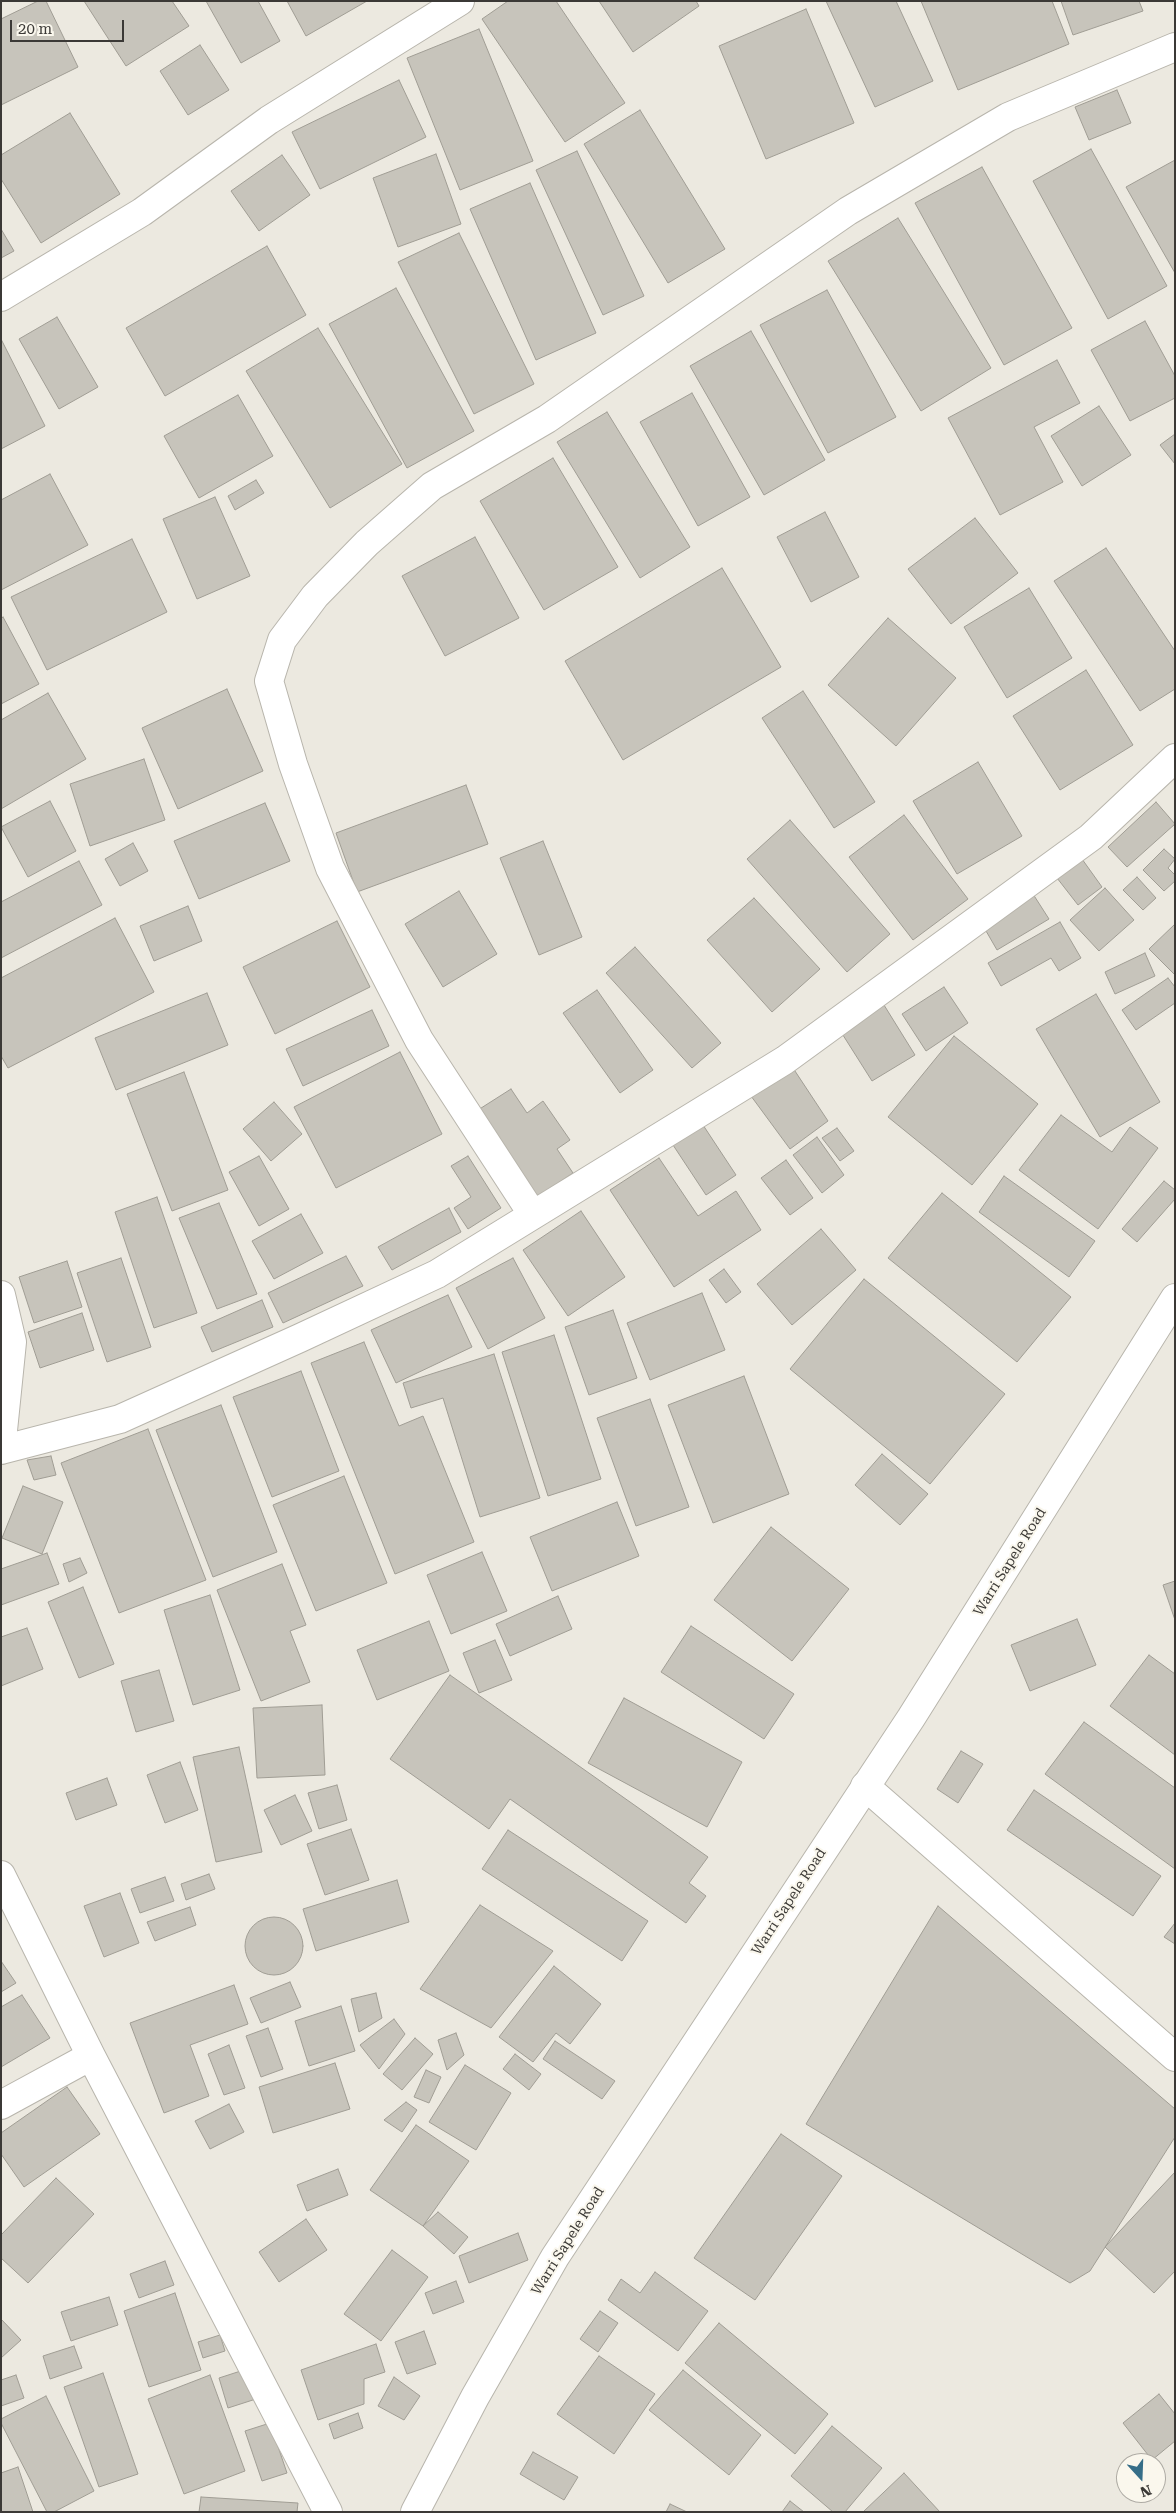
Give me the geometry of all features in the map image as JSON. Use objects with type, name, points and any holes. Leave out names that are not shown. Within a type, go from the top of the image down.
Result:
[{"type":"main road","points":[[1,297],[142,212],[269,120],[460,1]]},
{"type":"main road","points":[[533,1215],[419,1040],[330,868],[293,764],[269,680],[282,640],[315,596],[367,543],[432,486],[547,419],[848,211],[1008,117],[1175,47]]},
{"type":"main road","points":[[1,1295],[12,1342],[1,1450],[120,1419],[300,1338],[437,1274],[793,1054],[1091,837],[1175,758]]},
{"type":"main road","name":"Warri Sapele Road","points":[[415,2512],[475,2397],[555,2257],[865,1786],[1052,1495],[1175,1298]]},
{"type":"main road","points":[[865,1786],[1175,2057]]},
{"type":"main road","points":[[1,1875],[91,2056],[328,2512]]},
{"type":"main road","points":[[1,2105],[91,2056]]},
{"type":"building","points":[[38,1],[46,1],[78,67],[1,105],[1,19]]},
{"type":"building","points":[[84,1],[172,1],[189,26],[126,66]]},
{"type":"building","points":[[206,1],[258,1],[280,41],[241,63]]},
{"type":"building","points":[[287,1],[367,1],[306,36]]},
{"type":"building","points":[[508,1],[556,1],[625,103],[565,142],[482,19]]},
{"type":"building","points":[[599,1],[696,1],[699,6],[633,52]]},
{"type":"building","points":[[826,1],[896,1],[933,81],[875,107]]},
{"type":"building","points":[[921,1],[1052,1],[1069,44],[958,90]]},
{"type":"building","points":[[1061,1],[1139,1],[1143,11],[1073,35]]},
{"type":"building","points":[[806,9],[854,123],[766,159],[719,46]]},
{"type":"building","points":[[479,29],[533,161],[460,190],[407,58]]},
{"type":"building","points":[[200,45],[229,90],[188,115],[160,71]]},
{"type":"building","points":[[399,80],[426,137],[320,189],[292,132]]},
{"type":"building","points":[[1117,90],[1131,123],[1089,140],[1075,107]]},
{"type":"building","points":[[640,110],[725,249],[668,283],[584,144]]},
{"type":"building","points":[[70,113],[120,194],[41,243],[1,179],[1,155]]},
{"type":"building","points":[[1091,149],[1167,286],[1108,319],[1033,181]]},
{"type":"building","points":[[577,151],[644,296],[603,315],[536,170]]},
{"type":"building","points":[[436,154],[461,224],[398,247],[373,178]]},
{"type":"building","points":[[282,155],[310,195],[259,231],[231,191]]},
{"type":"building","points":[[1175,160],[1175,273],[1126,187]]},
{"type":"building","points":[[982,167],[1072,328],[1004,365],[915,203]]},
{"type":"building","points":[[530,183],[596,333],[536,360],[470,209]]},
{"type":"building","points":[[898,218],[991,368],[921,411],[828,261]]},
{"type":"building","points":[[1,229],[14,251],[1,258]]},
{"type":"building","points":[[459,233],[534,384],[474,414],[398,262]]},
{"type":"building","points":[[267,246],[306,315],[165,396],[126,328]]},
{"type":"building","points":[[396,288],[474,431],[407,468],[329,324]]},
{"type":"building","points":[[827,290],[896,417],[828,453],[760,325]]},
{"type":"building","points":[[57,317],[98,387],[59,409],[19,339]]},
{"type":"building","points":[[1145,321],[1175,376],[1175,398],[1130,421],[1091,350]]},
{"type":"building","points":[[318,328],[402,464],[330,508],[246,371]]},
{"type":"building","points":[[751,331],[825,460],[764,495],[690,366]]},
{"type":"building","points":[[1,339],[45,426],[1,449]]},
{"type":"building","points":[[1057,360],[1080,403],[1034,427],[1063,482],[1000,515],[948,418]]},
{"type":"building","points":[[692,393],[750,497],[698,526],[640,422]]},
{"type":"building","points":[[238,395],[273,456],[199,498],[164,436]]},
{"type":"building","points":[[1099,406],[1131,455],[1082,486],[1051,436]]},
{"type":"building","points":[[607,412],[690,547],[640,578],[557,442]]},
{"type":"building","points":[[1175,434],[1175,464],[1160,445]]},
{"type":"building","points":[[553,458],[618,567],[544,610],[480,501]]},
{"type":"building","points":[[50,474],[88,545],[1,590],[1,500]]},
{"type":"building","points":[[256,480],[264,493],[235,510],[228,496]]},
{"type":"building","points":[[215,497],[250,576],[197,599],[163,519]]},
{"type":"building","points":[[825,512],[859,577],[811,602],[777,537]]},
{"type":"building","points":[[975,518],[1018,573],[951,624],[908,569]]},
{"type":"building","points":[[475,537],[519,618],[445,656],[402,576]]},
{"type":"building","points":[[132,539],[167,612],[47,670],[11,597]]},
{"type":"building","points":[[1106,548],[1175,651],[1175,689],[1140,711],[1054,581]]},
{"type":"building","points":[[722,568],[781,667],[623,760],[565,661]]},
{"type":"building","points":[[1029,588],[1072,658],[1007,698],[964,627]]},
{"type":"building","points":[[3,617],[39,684],[1,704],[1,619]]},
{"type":"building","points":[[888,618],[956,678],[896,746],[828,685]]},
{"type":"building","points":[[1086,670],[1133,745],[1060,790],[1013,716]]},
{"type":"building","points":[[227,689],[263,771],[178,809],[142,728]]},
{"type":"building","points":[[803,691],[875,802],[834,828],[762,718]]},
{"type":"building","points":[[48,693],[86,759],[1,809],[1,720]]},
{"type":"building","points":[[144,759],[165,820],[90,846],[70,784]]},
{"type":"building","points":[[978,762],[1022,836],[957,874],[913,801]]},
{"type":"building","points":[[466,785],[488,844],[357,892],[336,833]]},
{"type":"building","points":[[50,801],[76,851],[28,877],[1,827]]},
{"type":"building","points":[[1156,802],[1175,824],[1127,867],[1108,847]]},
{"type":"building","points":[[265,803],[290,861],[199,899],[174,841]]},
{"type":"building","points":[[904,815],[968,899],[913,940],[849,857]]},
{"type":"building","points":[[790,820],[890,934],[847,972],[747,859]]},
{"type":"building","points":[[543,841],[582,937],[539,955],[500,858]]},
{"type":"building","points":[[133,843],[148,871],[120,886],[105,859]]},
{"type":"building","points":[[1164,849],[1175,859],[1168,868],[1175,875],[1175,881],[1164,891],[1143,870]]},
{"type":"building","points":[[1082,859],[1102,887],[1078,905],[1057,878]]},
{"type":"building","points":[[79,861],[102,905],[1,958],[1,902]]},
{"type":"building","points":[[1137,877],[1156,898],[1143,910],[1123,890]]},
{"type":"building","points":[[1105,888],[1134,920],[1099,951],[1070,920]]},
{"type":"building","points":[[459,891],[497,954],[443,987],[405,924]]},
{"type":"building","points":[[1033,894],[1049,919],[997,950],[982,924]]},
{"type":"building","points":[[754,898],[820,969],[772,1012],[707,940]]},
{"type":"building","points":[[188,906],[202,941],[154,961],[140,926]]},
{"type":"building","points":[[115,918],[154,992],[8,1068],[1,1056],[1,978]]},
{"type":"building","points":[[337,921],[370,987],[275,1034],[243,967]]},
{"type":"building","points":[[1060,922],[1081,958],[1059,971],[1051,958],[1001,986],[988,963]]},
{"type":"building","points":[[1175,924],[1175,975],[1149,949]]},
{"type":"building","points":[[635,947],[721,1043],[692,1068],[606,973]]},
{"type":"building","points":[[1145,953],[1155,976],[1115,994],[1105,972]]},
{"type":"building","points":[[1168,978],[1175,987],[1175,1003],[1136,1030],[1122,1010]]},
{"type":"building","points":[[944,987],[968,1023],[926,1051],[902,1014]]},
{"type":"building","points":[[597,990],[653,1070],[620,1093],[563,1013]]},
{"type":"building","points":[[207,993],[228,1045],[116,1090],[95,1038]]},
{"type":"building","points":[[1096,994],[1160,1102],[1100,1137],[1036,1029]]},
{"type":"building","points":[[884,1005],[915,1055],[872,1081],[841,1032]]},
{"type":"building","points":[[372,1010],[389,1046],[303,1086],[286,1049]]},
{"type":"building","points":[[954,1036],[1038,1104],[972,1185],[888,1117]]},
{"type":"building","points":[[400,1052],[442,1134],[336,1188],[294,1107]]},
{"type":"building","points":[[791,1065],[828,1121],[790,1149],[751,1096]]},
{"type":"building","points":[[184,1072],[228,1190],[172,1211],[127,1094]]},
{"type":"building","points":[[511,1089],[527,1113],[543,1101],[570,1140],[557,1149],[573,1173],[536,1198],[478,1110]]},
{"type":"building","points":[[274,1102],[302,1134],[271,1161],[243,1129]]},
{"type":"building","points":[[1061,1115],[1112,1152],[1130,1127],[1158,1148],[1098,1229],[1019,1170]]},
{"type":"building","points":[[703,1125],[736,1175],[706,1195],[673,1145]]},
{"type":"building","points":[[837,1128],[854,1151],[840,1161],[822,1138]]},
{"type":"building","points":[[817,1137],[844,1175],[822,1193],[793,1155]]},
{"type":"building","points":[[259,1156],[289,1209],[259,1226],[229,1172]]},
{"type":"building","points":[[468,1156],[501,1208],[468,1229],[454,1208],[471,1197],[451,1166]]},
{"type":"building","points":[[659,1158],[698,1216],[736,1191],[761,1230],[674,1287],[610,1190]]},
{"type":"building","points":[[786,1160],[813,1198],[790,1215],[761,1178]]},
{"type":"building","points":[[1004,1176],[1095,1241],[1069,1277],[979,1212]]},
{"type":"building","points":[[1164,1181],[1175,1190],[1175,1199],[1137,1242],[1122,1229]]},
{"type":"building","points":[[942,1193],[1071,1297],[1017,1362],[888,1258]]},
{"type":"building","points":[[157,1197],[197,1313],[154,1328],[115,1212]]},
{"type":"building","points":[[219,1203],[257,1294],[217,1309],[179,1218]]},
{"type":"building","points":[[449,1208],[461,1232],[392,1270],[378,1247]]},
{"type":"building","points":[[581,1211],[625,1277],[568,1316],[523,1250]]},
{"type":"building","points":[[301,1214],[323,1253],[274,1279],[252,1241]]},
{"type":"building","points":[[821,1229],[856,1270],[792,1325],[757,1284]]},
{"type":"building","points":[[346,1256],[363,1286],[283,1323],[268,1293]]},
{"type":"building","points":[[121,1258],[151,1347],[107,1362],[77,1273]]},
{"type":"building","points":[[513,1258],[545,1318],[488,1349],[456,1288]]},
{"type":"building","points":[[67,1261],[82,1307],[34,1323],[19,1277]]},
{"type":"building","points":[[724,1269],[741,1292],[726,1303],[709,1280]]},
{"type":"building","points":[[864,1279],[1005,1394],[930,1484],[790,1369]]},
{"type":"building","points":[[702,1293],[725,1350],[650,1380],[627,1323]]},
{"type":"building","points":[[448,1295],[472,1347],[396,1383],[371,1330]]},
{"type":"building","points":[[262,1300],[273,1327],[212,1352],[201,1327]]},
{"type":"building","points":[[613,1310],[637,1378],[589,1395],[565,1327]]},
{"type":"building","points":[[82,1313],[94,1350],[40,1368],[28,1332]]},
{"type":"building","points":[[554,1335],[601,1479],[548,1496],[502,1352]]},
{"type":"building","points":[[364,1342],[399,1426],[423,1416],[474,1542],[395,1574],[311,1363]]},
{"type":"building","points":[[494,1354],[540,1498],[480,1517],[443,1398],[411,1408],[403,1383]]},
{"type":"building","points":[[301,1371],[339,1471],[272,1497],[233,1397]]},
{"type":"building","points":[[744,1376],[789,1494],[713,1523],[668,1405]]},
{"type":"building","points":[[650,1399],[689,1507],[636,1526],[597,1418]]},
{"type":"building","points":[[221,1405],[277,1552],[213,1577],[156,1430]]},
{"type":"building","points":[[148,1429],[206,1580],[119,1613],[61,1463]]},
{"type":"building","points":[[882,1454],[928,1494],[900,1525],[855,1485]]},
{"type":"building","points":[[51,1456],[56,1475],[34,1480],[27,1460]]},
{"type":"building","points":[[344,1476],[387,1583],[316,1611],[273,1505]]},
{"type":"building","points":[[23,1486],[63,1502],[42,1554],[2,1538]]},
{"type":"building","points":[[617,1502],[639,1556],[552,1591],[530,1537]]},
{"type":"building","points":[[771,1527],[849,1589],[792,1661],[714,1600]]},
{"type":"building","points":[[482,1552],[507,1611],[451,1634],[427,1575]]},
{"type":"building","points":[[47,1553],[59,1584],[1,1605],[1,1569]]},
{"type":"building","points":[[80,1558],[87,1573],[69,1582],[63,1564]]},
{"type":"building","points":[[282,1564],[306,1625],[290,1631],[310,1682],[261,1701],[217,1590]]},
{"type":"building","points":[[1175,1581],[1175,1620],[1163,1585]]},
{"type":"building","points":[[83,1587],[114,1664],[79,1678],[48,1602]]},
{"type":"building","points":[[210,1595],[240,1690],[193,1705],[164,1610]]},
{"type":"building","points":[[558,1596],[572,1629],[510,1656],[496,1624]]},
{"type":"building","points":[[1077,1619],[1096,1665],[1030,1691],[1011,1645]]},
{"type":"building","points":[[429,1621],[449,1671],[377,1700],[357,1650]]},
{"type":"building","points":[[691,1626],[794,1694],[764,1739],[661,1672]]},
{"type":"building","points":[[27,1628],[43,1669],[1,1686],[1,1637]]},
{"type":"building","points":[[495,1640],[512,1680],[479,1693],[463,1653]]},
{"type":"building","points":[[1149,1655],[1175,1674],[1175,1755],[1110,1706]]},
{"type":"building","points":[[159,1670],[174,1721],[136,1732],[121,1681]]},
{"type":"building","points":[[450,1675],[708,1857],[689,1883],[706,1896],[686,1923],[510,1799],[489,1829],[390,1759]]},
{"type":"building","points":[[624,1698],[742,1762],[707,1827],[588,1763]]},
{"type":"building","points":[[322,1705],[325,1775],[257,1778],[253,1708]]},
{"type":"building","points":[[1084,1722],[1175,1788],[1175,1869],[1045,1774]]},
{"type":"building","points":[[239,1747],[262,1852],[216,1862],[193,1757]]},
{"type":"building","points":[[961,1751],[983,1764],[958,1803],[937,1789]]},
{"type":"building","points":[[180,1762],[198,1810],[165,1823],[147,1775]]},
{"type":"building","points":[[107,1778],[117,1805],[76,1820],[66,1793]]},
{"type":"building","points":[[337,1785],[347,1820],[319,1829],[308,1793]]},
{"type":"building","points":[[1034,1790],[1161,1876],[1133,1916],[1007,1830]]},
{"type":"building","points":[[295,1795],[312,1831],[281,1845],[264,1810]]},
{"type":"building","points":[[351,1829],[369,1880],[325,1895],[307,1844]]},
{"type":"building","points":[[508,1830],[648,1921],[622,1961],[482,1869]]},
{"type":"building","points":[[209,1874],[215,1889],[186,1900],[181,1884]]},
{"type":"building","points":[[165,1877],[174,1901],[140,1913],[131,1889]]},
{"type":"building","points":[[397,1880],[409,1922],[316,1951],[303,1909]]},
{"type":"building","points":[[120,1893],[139,1943],[104,1957],[84,1906]]},
{"type":"building","points":[[480,1905],[553,1951],[491,2028],[420,1989]]},
{"type":"building","points":[[938,1906],[1175,2109],[1175,2137],[1090,2271],[1070,2283],[806,2124]]},
{"type":"building","points":[[190,1907],[196,1925],[155,1941],[147,1922]]},
{"type":"building","points":[[268,1917],[280,1917],[295,1925],[303,1940],[303,1952],[295,1967],[280,1975],[268,1975],[253,1967],[245,1952],[245,1940],[253,1925]]},
{"type":"building","points":[[1175,1923],[1175,1944],[1164,1937]]},
{"type":"building","points":[[1,1961],[16,1983],[1,1992]]},
{"type":"building","points":[[554,1966],[601,2004],[570,2044],[556,2033],[533,2062],[499,2037]]},
{"type":"building","points":[[290,1982],[301,2007],[261,2023],[250,1998]]},
{"type":"building","points":[[234,1985],[248,2024],[190,2045],[209,2096],[164,2113],[130,2023]]},
{"type":"building","points":[[376,1993],[382,2018],[359,2032],[351,1999]]},
{"type":"building","points":[[22,1995],[50,2038],[1,2067],[1,2007]]},
{"type":"building","points":[[341,2006],[355,2051],[309,2066],[295,2021]]},
{"type":"building","points":[[394,2019],[405,2034],[379,2069],[360,2045]]},
{"type":"building","points":[[268,2028],[283,2069],[261,2077],[246,2036]]},
{"type":"building","points":[[456,2033],[464,2055],[447,2070],[438,2040]]},
{"type":"building","points":[[415,2038],[433,2054],[402,2090],[383,2074]]},
{"type":"building","points":[[555,2041],[615,2081],[602,2099],[543,2059]]},
{"type":"building","points":[[229,2045],[245,2088],[224,2095],[208,2054]]},
{"type":"building","points":[[515,2054],[541,2074],[529,2090],[503,2069]]},
{"type":"building","points":[[335,2063],[350,2109],[273,2133],[259,2087]]},
{"type":"building","points":[[465,2065],[511,2093],[476,2150],[429,2122]]},
{"type":"building","points":[[426,2070],[441,2077],[429,2103],[414,2097]]},
{"type":"building","points":[[67,2087],[100,2134],[24,2187],[1,2154],[1,2133]]},
{"type":"building","points":[[406,2102],[417,2110],[402,2132],[384,2120]]},
{"type":"building","points":[[229,2104],[244,2132],[210,2149],[195,2121]]},
{"type":"building","points":[[416,2125],[469,2161],[423,2226],[370,2190]]},
{"type":"building","points":[[781,2134],[842,2176],[755,2300],[694,2258]]},
{"type":"building","points":[[338,2169],[348,2195],[307,2211],[297,2185]]},
{"type":"building","points":[[1175,2172],[1175,2271],[1154,2293],[1105,2247]]},
{"type":"building","points":[[56,2178],[94,2214],[28,2283],[1,2258],[1,2235]]},
{"type":"building","points":[[438,2212],[468,2237],[454,2254],[423,2226]]},
{"type":"building","points":[[306,2219],[327,2250],[279,2282],[259,2252]]},
{"type":"building","points":[[518,2233],[528,2260],[469,2283],[459,2256]]},
{"type":"building","points":[[392,2250],[428,2277],[381,2341],[344,2314]]},
{"type":"building","points":[[165,2261],[174,2285],[139,2298],[130,2274]]},
{"type":"building","points":[[655,2272],[708,2311],[678,2351],[608,2300],[621,2279],[640,2293]]},
{"type":"building","points":[[456,2281],[464,2302],[433,2314],[425,2293]]},
{"type":"building","points":[[175,2293],[201,2370],[149,2387],[124,2311]]},
{"type":"building","points":[[109,2297],[118,2325],[71,2341],[61,2312]]},
{"type":"building","points":[[600,2311],[618,2323],[598,2352],[580,2339]]},
{"type":"building","points":[[1,2319],[21,2340],[1,2358]]},
{"type":"building","points":[[719,2323],[828,2414],[795,2454],[685,2363]]},
{"type":"building","points":[[424,2331],[436,2364],[407,2374],[395,2342]]},
{"type":"building","points":[[220,2335],[225,2351],[203,2358],[198,2342]]},
{"type":"building","points":[[376,2344],[385,2372],[364,2379],[364,2404],[318,2420],[301,2370]]},
{"type":"building","points":[[74,2346],[82,2368],[50,2379],[43,2356]]},
{"type":"building","points":[[599,2356],[655,2394],[614,2454],[557,2414]]},
{"type":"building","points":[[250,2368],[259,2398],[228,2408],[219,2378]]},
{"type":"building","points":[[683,2370],[761,2435],[729,2475],[649,2410]]},
{"type":"building","points":[[103,2373],[138,2474],[99,2487],[64,2387]]},
{"type":"building","points":[[16,2375],[24,2398],[1,2406],[1,2380]]},
{"type":"building","points":[[210,2375],[245,2471],[184,2494],[148,2399]]},
{"type":"building","points":[[394,2377],[420,2396],[404,2420],[378,2406]]},
{"type":"building","points":[[1159,2394],[1175,2414],[1175,2441],[1160,2453],[1147,2453],[1123,2423]]},
{"type":"building","points":[[46,2396],[94,2491],[54,2512],[47,2512],[1,2423],[1,2419]]},
{"type":"building","points":[[358,2413],[363,2428],[334,2439],[329,2424]]},
{"type":"building","points":[[270,2423],[287,2473],[262,2481],[245,2431]]},
{"type":"building","points":[[832,2426],[882,2468],[845,2512],[833,2512],[791,2476]]},
{"type":"building","points":[[533,2452],[578,2477],[564,2500],[520,2474]]},
{"type":"building","points":[[18,2467],[33,2512],[1,2512],[1,2473]]},
{"type":"building","points":[[904,2473],[940,2512],[863,2512]]},
{"type":"building","points":[[201,2497],[298,2503],[297,2512],[199,2512]]},
{"type":"building","points":[[790,2501],[804,2512],[782,2512]]},
{"type":"building","points":[[670,2504],[687,2512],[666,2512]]}]
